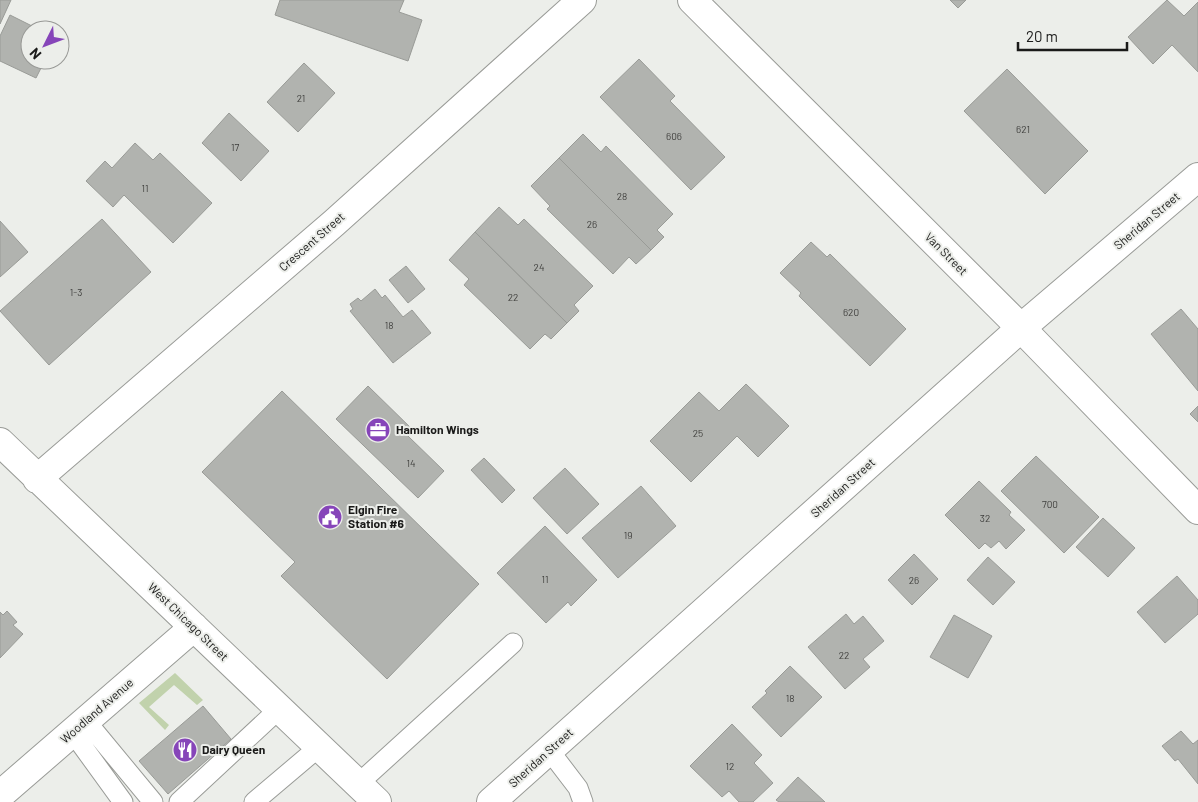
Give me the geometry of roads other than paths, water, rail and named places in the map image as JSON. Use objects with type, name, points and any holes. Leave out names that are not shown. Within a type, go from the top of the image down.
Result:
[{"type":"street","name":"Crescent Street","points":[[37,479],[334,223],[582,0]]},
{"type":"street","name":"Van Street","points":[[692,0],[1021,328],[1198,510]]},
{"type":"street","name":"Sheridan Street","points":[[491,802],[1021,328],[1198,178]]},
{"type":"street","name":"West Chicago Street","points":[[0,442],[367,793]]},
{"type":"street","name":"Woodland Avenue","points":[[0,795],[194,627]]},
{"type":"lane","points":[[367,793],[513,643]]},
{"type":"lane","points":[[179,802],[278,709]]},
{"type":"lane","points":[[80,727],[123,802]]},
{"type":"lane","points":[[80,727],[153,802]]},
{"type":"lane","points":[[254,802],[319,747]]},
{"type":"lane","points":[[549,750],[578,788],[583,802]]},
{"type":"place","name":"Hamilton Wings","points":[[378,430]]},
{"type":"place","name":"Elgin Fire Station #6","points":[[330,517]]},
{"type":"place","name":"Dairy Queen","points":[[185,750]]}]
